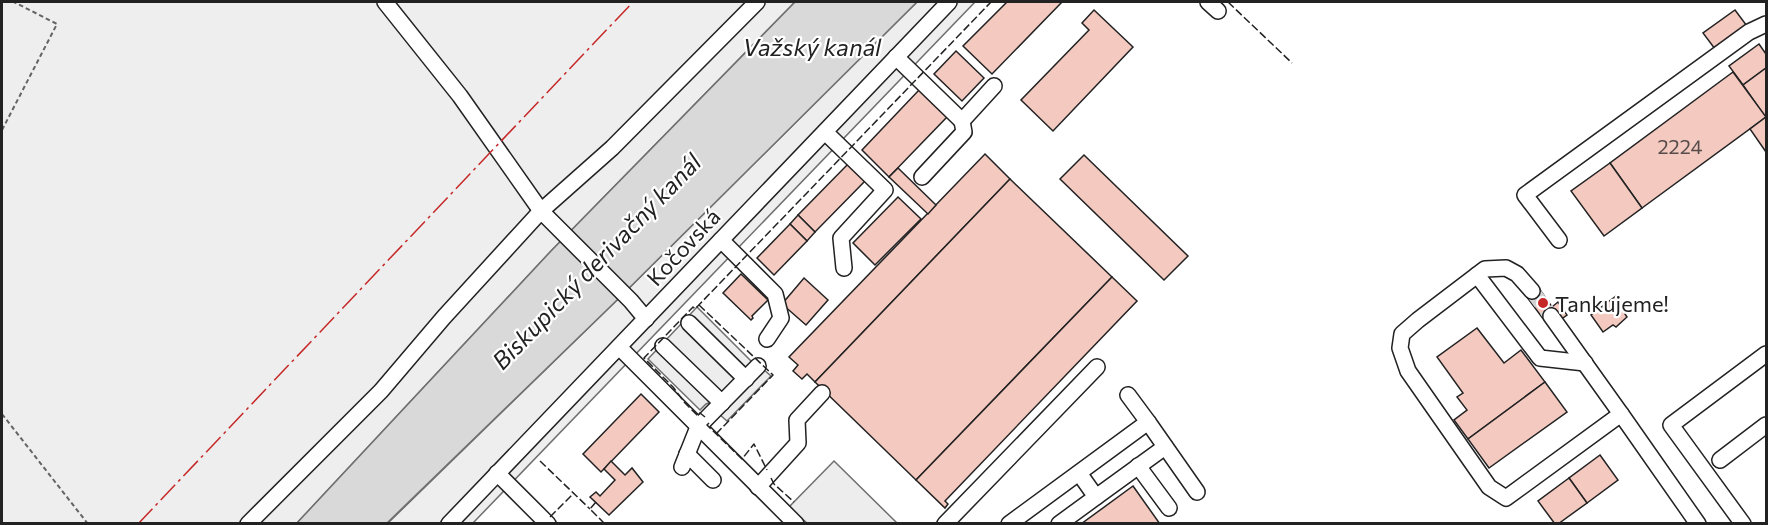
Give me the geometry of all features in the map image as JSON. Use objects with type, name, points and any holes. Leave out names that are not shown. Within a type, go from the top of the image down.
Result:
[{"type":"street","points":[[386,2],[460,96],[540,211],[632,300],[646,319]]},
{"type":"street","points":[[248,524],[381,391],[444,316],[540,211],[612,148],[758,2]]},
{"type":"street","name":"Kočovská","points":[[449,524],[950,2]]},
{"type":"street","points":[[1559,240],[1525,195],[1749,32],[1767,24]]},
{"type":"street","points":[[896,57],[962,121],[964,132],[922,177]]},
{"type":"street","points":[[962,121],[994,86]]},
{"type":"street","points":[[825,132],[885,190],[841,238],[844,268]]},
{"type":"street","points":[[721,240],[775,294],[780,318],[767,339]]},
{"type":"street","points":[[1532,291],[1517,274],[1506,267],[1485,268],[1402,334],[1400,348],[1408,371],[1489,487],[1506,498],[1621,414]]},
{"type":"street","points":[[1477,275],[1540,358],[1585,363]]},
{"type":"street","points":[[1551,316],[1698,524]]},
{"type":"street","points":[[689,323],[746,378]]},
{"type":"street","points":[[663,346],[722,403]]},
{"type":"street","points":[[619,347],[796,524]]},
{"type":"street","points":[[1743,524],[1671,425],[1767,354]]},
{"type":"street","points":[[713,480],[684,461],[698,427],[758,366]]},
{"type":"street","points":[[945,524],[1097,368]]},
{"type":"street","points":[[758,487],[798,443],[796,420],[822,393]]},
{"type":"street","points":[[1128,395],[1197,492]]},
{"type":"street","points":[[1009,524],[1148,422]]},
{"type":"street","points":[[1720,460],[1767,425]]},
{"type":"street","points":[[1059,524],[1165,447]]},
{"type":"street","points":[[1138,466],[1169,508]]},
{"type":"street","points":[[1079,473],[1096,497]]},
{"type":"street","points":[[497,474],[548,524]]},
{"type":"path","points":[[2,130],[57,24],[14,2]]},
{"type":"path","points":[[2,414],[88,524]]},
{"type":"shaded area","points":[[2,2],[795,2],[551,251],[296,524],[2,523]]},
{"type":"shaded area","points":[[917,2],[975,2],[473,523],[387,524],[613,304]]},
{"type":"shaded area","points":[[697,307],[752,362],[714,401],[706,404],[700,410],[648,359]]},
{"type":"shaded area","points":[[762,368],[771,376],[727,421],[719,414]]},
{"type":"shaded area","points":[[834,461],[897,523],[807,523],[789,507]]},
{"type":"water","name":"Važský kanál","points":[[795,2],[917,2],[613,304],[387,523],[296,524],[551,251]]},
{"type":"building","points":[[1007,2],[1062,2],[992,74],[963,46]]},
{"type":"building","points":[[1094,10],[1133,47],[1053,131],[1021,100],[1089,30],[1082,23]]},
{"type":"building","points":[[1735,10],[1747,26],[1715,49],[1703,33]]},
{"type":"building","points":[[1759,44],[1766,54],[1766,68],[1743,85],[1729,66]]},
{"type":"building","points":[[956,51],[984,78],[962,101],[934,74]]},
{"type":"building","points":[[1766,68],[1766,118],[1743,85]]},
{"type":"building","points":[[1733,72],[1766,117],[1642,208],[1610,163]]},
{"type":"building","points":[[919,90],[947,117],[889,177],[862,150]]},
{"type":"building","points":[[1766,117],[1766,152],[1750,129]]},
{"type":"building","points":[[985,154],[1010,179],[815,382],[807,374],[802,379],[793,371],[798,365],[789,357]]},
{"type":"building","points":[[1084,155],[1188,256],[1164,280],[1060,179]]},
{"type":"building","points":[[1610,163],[1642,208],[1604,236],[1571,191]]},
{"type":"building","points":[[848,164],[865,181],[815,232],[798,215]]},
{"type":"building","points":[[898,168],[936,205],[928,214],[889,177]]},
{"type":"building","points":[[1010,179],[1112,277],[916,480],[815,382]]},
{"type":"building","points":[[898,197],[921,219],[875,265],[853,243]]},
{"type":"building","points":[[798,215],[815,232],[807,241],[790,224]]},
{"type":"building","points":[[790,224],[807,241],[774,275],[757,258]]},
{"type":"building","points":[[741,274],[768,300],[752,316],[751,320],[723,293]]},
{"type":"building","points":[[1112,277],[1137,301],[945,501],[948,504],[945,508],[916,480]]},
{"type":"building","points":[[804,278],[828,300],[806,325],[782,304]]},
{"type":"building","points":[[1538,287],[1552,307],[1558,302],[1567,315],[1560,320],[1554,313],[1544,320],[1526,296]]},
{"type":"building","points":[[1616,296],[1628,312],[1625,314],[1627,317],[1616,327],[1613,325],[1603,332],[1591,315]]},
{"type":"building","points":[[1477,328],[1504,363],[1521,350],[1545,382],[1468,439],[1454,420],[1467,410],[1457,397],[1463,393],[1437,357]]},
{"type":"building","points":[[1545,382],[1567,412],[1489,468],[1468,439]]},
{"type":"building","points":[[641,394],[659,412],[601,472],[583,454]]},
{"type":"building","points":[[1600,455],[1618,480],[1587,503],[1569,478]]},
{"type":"building","points":[[611,461],[625,475],[632,468],[643,482],[609,515],[590,497],[596,492],[600,496],[615,480],[604,469]]},
{"type":"building","points":[[1569,478],[1587,503],[1555,524],[1538,501]]},
{"type":"building","points":[[1133,486],[1160,524],[1081,524]]},
{"type":"tunnel","points":[[1532,291],[1551,316]]},
{"type":"fence","points":[[705,417],[700,413],[698,416],[644,358],[693,307],[695,309],[991,2]]},
{"type":"fence","points":[[1228,2],[1292,63]]},
{"type":"fence","points":[[699,305],[773,375],[716,434]]},
{"type":"fence","points":[[709,423],[707,425],[742,459],[754,444],[767,470]]},
{"type":"fence","points":[[540,461],[590,509]]},
{"type":"fence","points":[[771,478],[774,484],[794,502]]},
{"type":"fence","points":[[550,517],[574,493]]},
{"type":"fence","points":[[596,502],[590,509],[605,524]]},
{"type":"power","points":[[138,524],[633,2]]},
{"type":"place","name":"Tankujeme!","points":[[1543,303]]},
{"type":"water label","name":"Biskupický derivačný kanál","points":[[596,261]]}]
